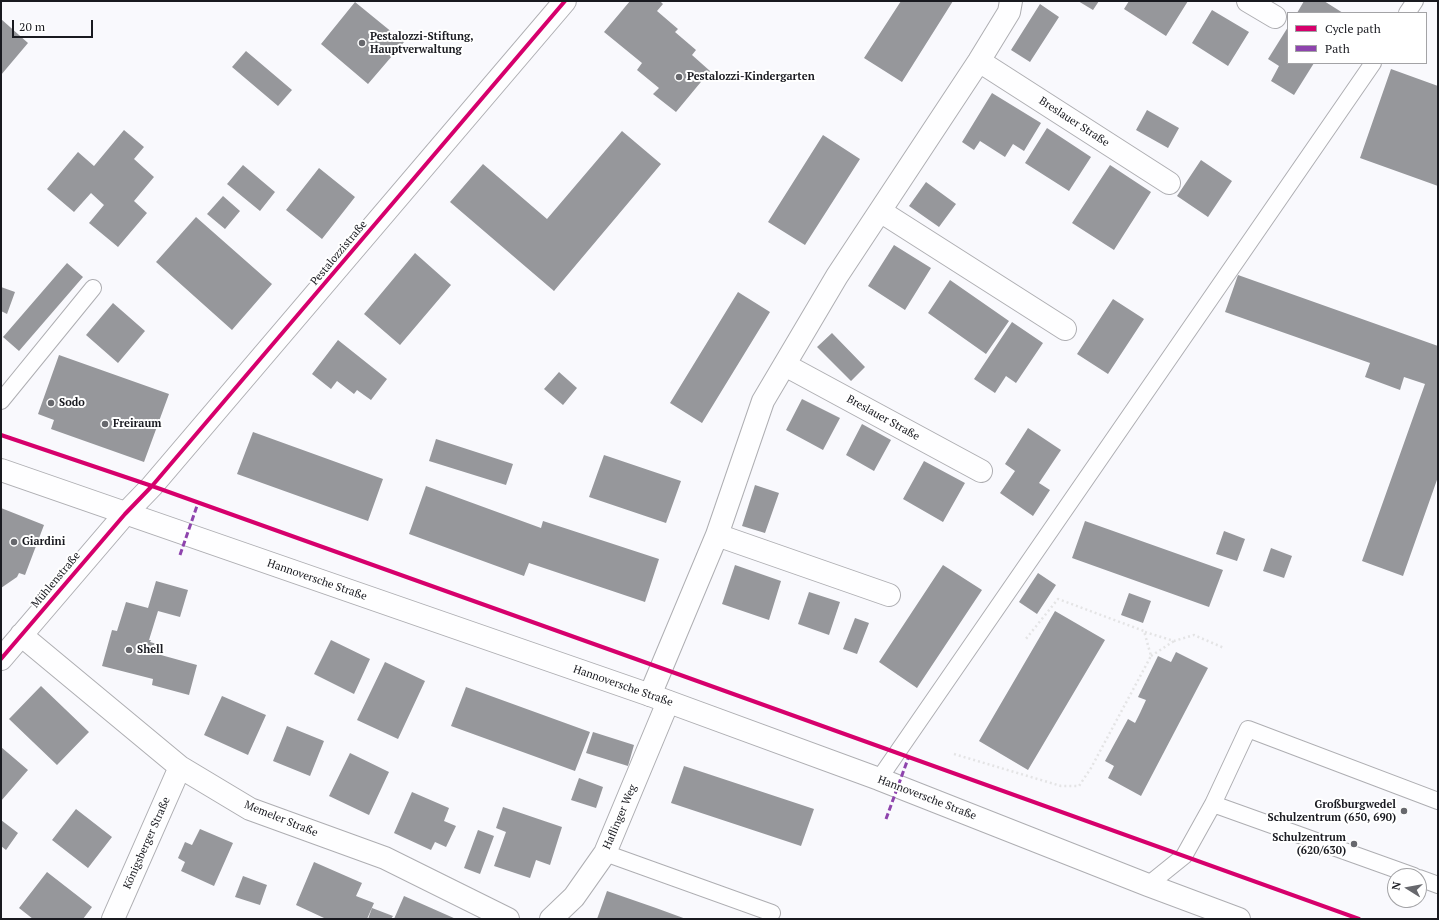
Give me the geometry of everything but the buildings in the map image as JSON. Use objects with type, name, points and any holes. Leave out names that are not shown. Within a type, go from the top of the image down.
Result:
[{"type":"street","name":"Pestalozzistraße","points":[[125,514],[152,486],[565,1]]},
{"type":"street","points":[[659,699],[763,401],[837,276],[979,61],[1009,12],[1011,1]]},
{"type":"street","points":[[1248,1],[1275,17]]},
{"type":"street","name":"Breslauer Straße","points":[[979,61],[1169,182]]},
{"type":"street","points":[[880,211],[1065,329]]},
{"type":"street","name":"Breslauer Straße","points":[[785,365],[981,471]]},
{"type":"street","name":"Hannoversche Straße","points":[[1,470],[659,699],[879,779],[1148,885],[1240,919]]},
{"type":"street","name":"Mühlenstraße","points":[[1,659],[125,514]]},
{"type":"street","points":[[717,535],[889,595]]},
{"type":"street","name":"Memeler Straße","points":[[21,635],[180,767],[250,809],[385,858],[508,919]]},
{"type":"street","name":"Haflinger Weg","points":[[550,919],[574,897],[605,854],[659,699]]},
{"type":"street","name":"Königsberger Straße","points":[[114,919],[180,767]]},
{"type":"lane","points":[[1408,12],[1416,1]]},
{"type":"lane","points":[[879,779],[1372,64]]},
{"type":"lane","points":[[1,400],[93,288]]},
{"type":"lane","points":[[1148,885],[1184,856],[1213,804],[1248,729],[1438,801]]},
{"type":"lane","points":[[1213,804],[1392,868]]},
{"type":"lane","points":[[605,854],[772,913]]},
{"type":"lane","points":[[1427,881],[1438,885]]},
{"type":"path","points":[[1025,640],[1058,599],[1174,641]]},
{"type":"path","points":[[1144,631],[1151,656]]},
{"type":"path","points":[[954,754],[1061,786],[1079,786],[1091,768],[1151,656],[1174,641],[1194,635],[1224,648]]},
{"type":"marked path","points":[[180,555],[198,503]]},
{"type":"marked path","points":[[886,819],[909,756]]},
{"type":"cycle path","points":[[1,659],[125,514],[152,486],[565,1]]},
{"type":"cycle path","points":[[1,435],[152,486],[1359,919]]},
{"type":"place","name":"Pestalozzi-Stiftung, Hauptverwaltung","points":[[362,43]]},
{"type":"place","name":"Pestalozzi-Kindergarten","points":[[679,77]]},
{"type":"place","name":"Sodo","points":[[51,403]]},
{"type":"place","name":"Freiraum","points":[[105,424]]},
{"type":"place","name":"Giardini","points":[[14,542]]},
{"type":"place","name":"Shell","points":[[129,650]]},
{"type":"place","name":"Großburgwedel Schulzentrum (650, 690)","points":[[1404,811]]},
{"type":"place","name":"Schulzentrum (620/630)","points":[[1354,844]]}]
